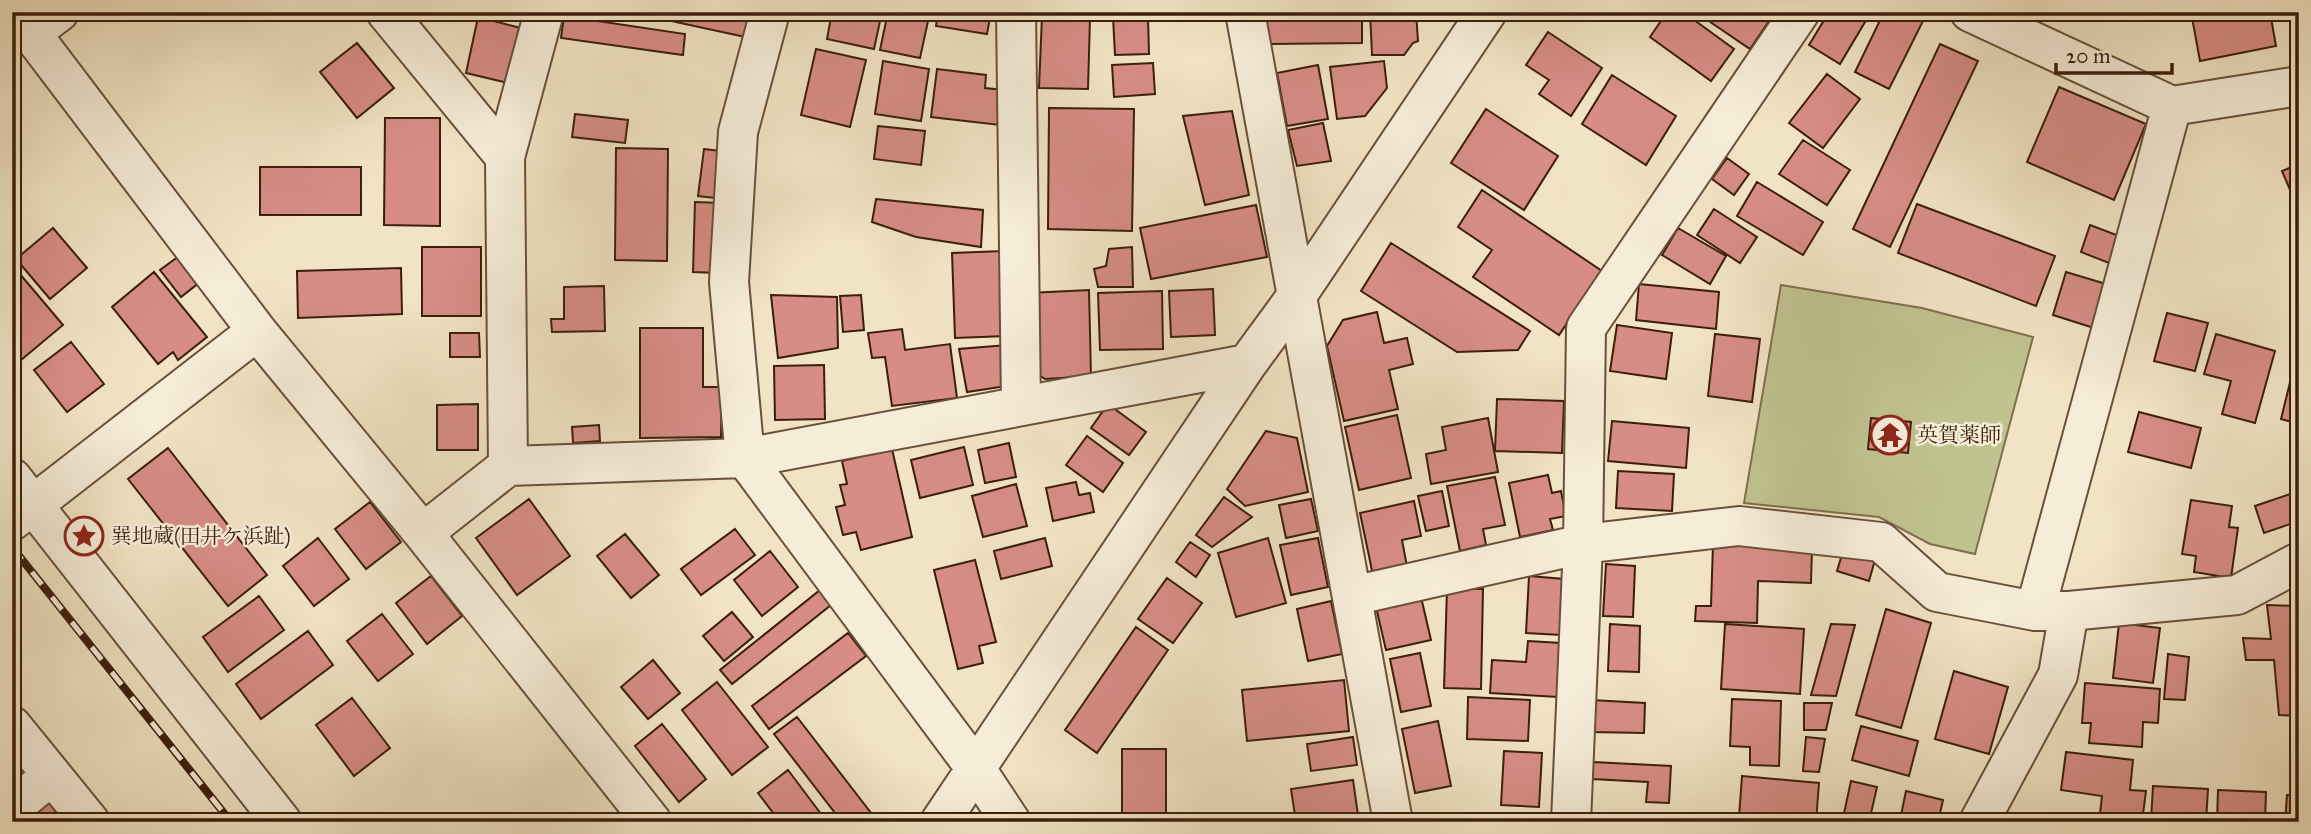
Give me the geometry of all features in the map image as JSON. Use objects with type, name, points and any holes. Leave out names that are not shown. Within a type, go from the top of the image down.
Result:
[{"type":"street","points":[[386,12],[505,157]]},
{"type":"street","points":[[508,466],[505,157],[544,12]]},
{"type":"street","points":[[770,12],[738,132],[729,282],[745,458],[976,769],[1011,822]]},
{"type":"street","points":[[1016,12],[1021,406]]},
{"type":"street","points":[[1245,12],[1393,822]]},
{"type":"street","points":[[940,822],[1247,363],[1296,297],[1487,12]]},
{"type":"street","points":[[1571,822],[1583,544],[1586,328],[1800,12]]},
{"type":"street","points":[[1970,12],[2172,107],[2299,86]]},
{"type":"street","points":[[35,19],[257,331],[423,533],[652,822]]},
{"type":"street","points":[[1979,822],[2058,675],[2052,611],[2172,107]]},
{"type":"street","points":[[257,331],[19,501],[282,822]]},
{"type":"street","points":[[423,533],[508,466],[745,458],[1247,363]]},
{"type":"street","points":[[1352,596],[1583,544],[1739,526],[1881,542],[1937,592],[2052,611],[2237,595],[2299,562]]},
{"type":"street","points":[[12,726],[90,822]]},
{"type":"street","points":[[12,808],[52,775]]},
{"type":"green space","points":[[1781,285],[1922,308],[2033,337],[1975,554],[1930,544],[1879,517],[1744,503]]},
{"type":"building","points":[[672,12],[756,12],[750,38],[671,21]]},
{"type":"building","points":[[832,12],[882,12],[874,49],[827,39]]},
{"type":"building","points":[[888,12],[930,12],[920,58],[880,50]]},
{"type":"building","points":[[938,12],[991,12],[987,34],[936,26]]},
{"type":"building","points":[[1166,12],[1215,12],[1216,18]]},
{"type":"building","points":[[1362,12],[1362,43],[1269,44],[1263,14]]},
{"type":"building","points":[[1370,12],[1416,12],[1418,41],[1413,43],[1404,55],[1372,55]]},
{"type":"building","points":[[1667,12],[1683,12],[1734,49],[1711,81],[1650,37]]},
{"type":"building","points":[[1702,12],[1775,12],[1750,49],[1700,15]]},
{"type":"building","points":[[1829,12],[1871,12],[1840,64],[1809,45]]},
{"type":"building","points":[[1884,12],[1916,12],[1925,17],[1889,89],[1855,72]]},
{"type":"building","points":[[2191,12],[2270,12],[2276,46],[2200,61]]},
{"type":"building","points":[[564,16],[685,34],[683,55],[561,38]]},
{"type":"building","points":[[1042,16],[1090,18],[1088,89],[1039,88]]},
{"type":"building","points":[[1148,16],[1149,54],[1115,55],[1113,17]]},
{"type":"building","points":[[478,17],[521,28],[508,83],[466,73]]},
{"type":"building","points":[[1548,32],[1602,68],[1571,116],[1539,94],[1549,80],[1526,65]]},
{"type":"building","points":[[357,43],[394,88],[357,118],[320,72]]},
{"type":"building","points":[[1940,44],[1978,61],[1890,247],[1853,229]]},
{"type":"building","points":[[816,49],[866,60],[850,127],[801,115]]},
{"type":"building","points":[[883,61],[929,69],[921,121],[875,114]]},
{"type":"building","points":[[1384,61],[1387,88],[1365,116],[1337,119],[1330,67]]},
{"type":"building","points":[[1153,63],[1155,94],[1114,97],[1112,65]]},
{"type":"building","points":[[1318,65],[1328,119],[1287,126],[1277,73]]},
{"type":"building","points":[[937,69],[986,75],[985,88],[1004,90],[1000,125],[931,117]]},
{"type":"building","points":[[1827,74],[1860,99],[1823,148],[1789,123]]},
{"type":"building","points":[[1612,75],[1676,116],[1646,165],[1582,124]]},
{"type":"building","points":[[2059,87],[2146,124],[2114,200],[2027,162]]},
{"type":"building","points":[[1049,108],[1134,109],[1132,231],[1048,229]]},
{"type":"building","points":[[1486,109],[1558,156],[1524,210],[1451,163]]},
{"type":"building","points":[[1232,111],[1249,195],[1205,205],[1183,116]]},
{"type":"building","points":[[575,114],[628,120],[625,143],[572,137]]},
{"type":"building","points":[[385,118],[440,118],[440,226],[384,225]]},
{"type":"building","points":[[1323,123],[1331,161],[1297,166],[1288,130]]},
{"type":"building","points":[[878,126],[925,131],[921,165],[874,159]]},
{"type":"building","points":[[1803,140],[1850,170],[1827,205],[1779,174]]},
{"type":"building","points":[[616,148],[668,149],[667,261],[615,260]]},
{"type":"building","points":[[704,149],[729,152],[724,199],[698,196]]},
{"type":"building","points":[[1727,158],[1749,174],[1734,195],[1712,179]]},
{"type":"building","points":[[2299,164],[2299,211],[2282,171]]},
{"type":"building","points":[[260,167],[361,167],[361,215],[260,215]]},
{"type":"building","points":[[1757,182],[1823,222],[1803,255],[1737,216]]},
{"type":"building","points":[[1482,190],[1602,271],[1559,335],[1473,277],[1492,250],[1458,227]]},
{"type":"building","points":[[876,199],[983,210],[981,247],[916,237],[872,222]]},
{"type":"building","points":[[695,202],[722,203],[719,273],[693,272]]},
{"type":"building","points":[[1917,204],[2055,256],[2036,306],[1898,253]]},
{"type":"building","points":[[1256,205],[1267,257],[1151,279],[1140,228]]},
{"type":"building","points":[[1714,209],[1757,237],[1740,263],[1697,235]]},
{"type":"building","points":[[2090,225],[2122,237],[2114,265],[2081,252]]},
{"type":"building","points":[[53,228],[87,268],[50,299],[16,259]]},
{"type":"building","points":[[1678,228],[1726,256],[1710,284],[1662,255]]},
{"type":"building","points":[[1391,243],[1530,331],[1518,350],[1457,352],[1361,291]]},
{"type":"building","points":[[422,247],[481,247],[481,316],[422,316]]},
{"type":"building","points":[[1132,247],[1133,287],[1098,287],[1094,269],[1106,266],[1109,249]]},
{"type":"building","points":[[1003,251],[1006,336],[955,338],[952,253]]},
{"type":"building","points":[[179,256],[200,282],[181,297],[160,270]]},
{"type":"building","points":[[14,267],[63,325],[21,360],[12,349]]},
{"type":"building","points":[[401,268],[402,314],[298,318],[297,271]]},
{"type":"building","points":[[154,272],[207,337],[178,360],[173,352],[158,364],[112,307]]},
{"type":"building","points":[[2066,272],[2106,284],[2094,328],[2053,315]]},
{"type":"building","points":[[1639,284],[1719,292],[1716,329],[1636,320]]},
{"type":"building","points":[[604,286],[605,331],[552,332],[551,319],[564,319],[564,287]]},
{"type":"building","points":[[1213,289],[1215,335],[1171,337],[1169,291]]},
{"type":"building","points":[[1089,290],[1091,376],[1045,379],[1033,371],[1028,293]]},
{"type":"building","points":[[1162,291],[1163,349],[1100,350],[1098,293]]},
{"type":"building","points":[[771,295],[837,297],[838,348],[778,358]]},
{"type":"building","points":[[861,295],[864,330],[843,332],[840,296]]},
{"type":"building","points":[[1377,312],[1384,343],[1407,338],[1413,364],[1389,370],[1398,409],[1344,421],[1327,346],[1343,320]]},
{"type":"building","points":[[2167,313],[2208,323],[2195,371],[2154,361]]},
{"type":"building","points":[[1617,325],[1672,333],[1666,379],[1610,371]]},
{"type":"building","points":[[640,328],[703,328],[703,387],[722,387],[721,437],[640,438]]},
{"type":"building","points":[[902,329],[905,350],[950,344],[957,398],[892,406],[885,357],[872,358],[868,333]]},
{"type":"building","points":[[450,333],[479,333],[480,357],[450,357]]},
{"type":"building","points":[[1715,334],[1760,339],[1752,402],[1708,396]]},
{"type":"building","points":[[2216,334],[2275,351],[2255,423],[2222,414],[2231,381],[2204,374]]},
{"type":"building","points":[[71,342],[104,384],[67,412],[34,370]]},
{"type":"building","points":[[1007,345],[1007,386],[967,392],[959,349]]},
{"type":"building","points":[[824,365],[825,419],[775,420],[774,366]]},
{"type":"building","points":[[2294,366],[2299,368],[2299,424],[2281,419]]},
{"type":"building","points":[[1497,399],[1564,401],[1562,453],[1495,451]]},
{"type":"building","points":[[478,404],[478,450],[437,450],[437,405]]},
{"type":"building","points":[[1108,404],[1146,432],[1129,455],[1091,428]]},
{"type":"building","points":[[2139,412],[2201,428],[2191,468],[2128,452]]},
{"type":"building","points":[[1397,415],[1411,478],[1359,490],[1345,427]]},
{"type":"building","points":[[1488,418],[1498,472],[1431,484],[1426,454],[1446,450],[1442,427]]},
{"type":"building","name":"英賀薬師","points":[[1871,418],[1911,422],[1908,453],[1868,449]]},
{"type":"building","points":[[1612,421],[1689,428],[1686,468],[1608,461]]},
{"type":"building","points":[[599,425],[600,441],[573,443],[572,427]]},
{"type":"building","points":[[1266,431],[1297,438],[1308,492],[1245,506],[1227,489]]},
{"type":"building","points":[[1087,436],[1123,463],[1103,492],[1066,465]]},
{"type":"building","points":[[1009,443],[1016,477],[985,483],[978,450]]},
{"type":"building","points":[[964,447],[973,485],[920,498],[911,460]]},
{"type":"building","points":[[168,448],[267,575],[228,606],[128,479]]},
{"type":"building","points":[[892,449],[912,537],[861,550],[856,532],[843,535],[836,507],[845,505],[840,485],[847,484],[842,461]]},
{"type":"building","points":[[1618,471],[1674,474],[1672,511],[1616,508]]},
{"type":"building","points":[[1548,475],[1552,493],[1561,491],[1566,516],[1550,519],[1553,530],[1520,537],[1509,483]]},
{"type":"building","points":[[1495,477],[1505,525],[1483,529],[1486,545],[1460,551],[1447,486]]},
{"type":"building","points":[[1076,482],[1079,495],[1090,493],[1094,512],[1053,521],[1046,488]]},
{"type":"building","points":[[1016,484],[1027,526],[983,537],[972,496]]},
{"type":"building","points":[[1442,491],[1449,526],[1426,531],[1418,496]]},
{"type":"building","points":[[2299,491],[2299,521],[2264,533],[2255,506]]},
{"type":"building","points":[[1224,497],[1252,517],[1212,547],[1196,535]]},
{"type":"building","points":[[529,499],[570,556],[517,595],[476,538]]},
{"type":"building","points":[[1311,499],[1318,531],[1286,538],[1279,505]]},
{"type":"building","points":[[2191,500],[2232,506],[2229,527],[2238,528],[2231,578],[2194,572],[2196,556],[2182,554]]},
{"type":"building","points":[[1414,501],[1421,536],[1402,540],[1409,577],[1375,585],[1360,513]]},
{"type":"building","points":[[370,502],[401,542],[366,569],[335,529]]},
{"type":"building","points":[[735,529],[755,555],[701,595],[681,569]]},
{"type":"building","points":[[625,534],[659,575],[631,598],[597,556]]},
{"type":"building","points":[[318,538],[349,579],[314,606],[283,566]]},
{"type":"building","points":[[1045,538],[1052,566],[1001,579],[994,551]]},
{"type":"building","points":[[1268,538],[1286,603],[1236,617],[1218,553]]},
{"type":"building","points":[[1318,538],[1328,587],[1291,595],[1280,545]]},
{"type":"building","points":[[1190,542],[1210,555],[1196,577],[1176,562]]},
{"type":"building","points":[[1713,544],[1812,547],[1811,583],[1758,581],[1757,623],[1695,621],[1696,606],[1711,606]]},
{"type":"building","points":[[770,551],[798,587],[762,616],[734,580]]},
{"type":"building","points":[[1843,551],[1875,560],[1869,581],[1837,571]]},
{"type":"building","points":[[975,560],[996,642],[979,646],[983,663],[958,669],[934,570]]},
{"type":"building","points":[[1606,564],[1635,566],[1633,617],[1603,616]]},
{"type":"building","points":[[431,576],[462,616],[427,644],[396,603]]},
{"type":"building","points":[[1529,576],[1564,579],[1561,635],[1526,633]]},
{"type":"building","points":[[1167,578],[1202,603],[1173,643],[1138,619]]},
{"type":"building","points":[[1447,588],[1483,589],[1481,689],[1444,688]]},
{"type":"building","points":[[820,590],[831,605],[732,684],[720,670]]},
{"type":"building","points":[[259,596],[284,630],[228,672],[203,637]]},
{"type":"building","points":[[1421,597],[1431,640],[1386,650],[1376,607]]},
{"type":"building","points":[[1331,601],[1342,654],[1308,661],[1297,609]]},
{"type":"building","points":[[2267,605],[2299,606],[2299,716],[2279,715],[2274,660],[2246,660],[2243,638],[2271,639]]},
{"type":"building","points":[[1886,609],[1931,623],[1901,728],[1856,715]]},
{"type":"building","points":[[732,612],[753,637],[724,661],[703,636]]},
{"type":"building","points":[[382,614],[413,654],[378,681],[347,641]]},
{"type":"building","points":[[2119,623],[2160,628],[2153,683],[2113,678]]},
{"type":"building","points":[[1610,624],[1640,626],[1639,672],[1608,671]]},
{"type":"building","points":[[1725,624],[1804,629],[1800,694],[1721,689]]},
{"type":"building","points":[[1831,624],[1855,625],[1836,696],[1811,695]]},
{"type":"building","points":[[1136,627],[1168,650],[1097,753],[1065,730]]},
{"type":"building","points":[[308,631],[333,665],[261,719],[236,684]]},
{"type":"building","points":[[848,633],[866,656],[769,729],[752,706]]},
{"type":"building","points":[[1528,641],[1561,643],[1558,697],[1490,693],[1492,660],[1526,662]]},
{"type":"building","points":[[1420,653],[1431,706],[1401,712],[1390,659]]},
{"type":"building","points":[[2168,654],[2189,657],[2185,700],[2164,699]]},
{"type":"building","points":[[653,660],[680,693],[648,719],[621,687]]},
{"type":"building","points":[[1954,671],[2008,687],[1989,754],[1935,739]]},
{"type":"building","points":[[1344,680],[1349,731],[1247,741],[1242,690]]},
{"type":"building","points":[[717,682],[768,747],[732,775],[682,710]]},
{"type":"building","points":[[2085,683],[2160,689],[2158,723],[2143,722],[2142,747],[2089,743],[2091,723],[2082,723]]},
{"type":"building","points":[[1468,697],[1530,700],[1528,741],[1467,739]]},
{"type":"building","points":[[352,698],[390,748],[354,776],[316,725]]},
{"type":"building","points":[[1732,699],[1781,701],[1779,766],[1750,765],[1750,747],[1730,746]]},
{"type":"building","points":[[1591,700],[1645,703],[1644,733],[1590,732]]},
{"type":"building","points":[[1804,703],[1832,703],[1826,730],[1804,730]]},
{"type":"building","points":[[797,717],[878,822],[842,822],[774,734]]},
{"type":"building","points":[[1438,721],[1451,786],[1415,793],[1402,729]]},
{"type":"building","points":[[662,724],[706,779],[679,802],[635,746]]},
{"type":"building","points":[[1861,726],[1918,741],[1909,776],[1852,760]]},
{"type":"building","points":[[1353,737],[1357,765],[1311,771],[1307,744]]},
{"type":"building","points":[[1806,737],[1825,739],[1819,772],[1803,771]]},
{"type":"building","points":[[1122,749],[1166,749],[1166,817],[1122,817]]},
{"type":"building","points":[[1504,751],[1542,753],[1539,807],[1501,805]]},
{"type":"building","points":[[2066,752],[2133,760],[2130,790],[2146,791],[2142,822],[2099,822],[2102,796],[2061,790]]},
{"type":"building","points":[[12,755],[27,773],[12,786]]},
{"type":"building","points":[[1593,762],[1671,766],[1669,803],[1646,802],[1648,782],[1592,779]]},
{"type":"building","points":[[788,770],[827,822],[780,822],[758,793]]},
{"type":"building","points":[[1742,776],[1819,783],[1816,822],[1724,822],[1724,816],[1739,817]]},
{"type":"building","points":[[1353,780],[1359,822],[1296,822],[1291,789]]},
{"type":"building","points":[[1851,781],[1877,787],[1869,822],[1843,818]]},
{"type":"building","points":[[2153,786],[2208,789],[2206,822],[2151,821]]},
{"type":"building","points":[[2218,790],[2266,792],[2265,822],[2217,822]]},
{"type":"building","points":[[1906,791],[1943,800],[1938,822],[1900,820]]},
{"type":"building","points":[[2287,795],[2299,796],[2299,822],[2285,822]]},
{"type":"building","points":[[46,798],[63,822],[13,822]]},
{"type":"building","points":[[1530,813],[1531,822],[1497,822],[1497,815]]},
{"type":"railway","points":[[12,547],[231,822]]},
{"type":"place","name":"英賀薬師","points":[[1890,435]]},
{"type":"place","name":"巽地蔵(田井ケ浜趾)","points":[[84,536]]}]
